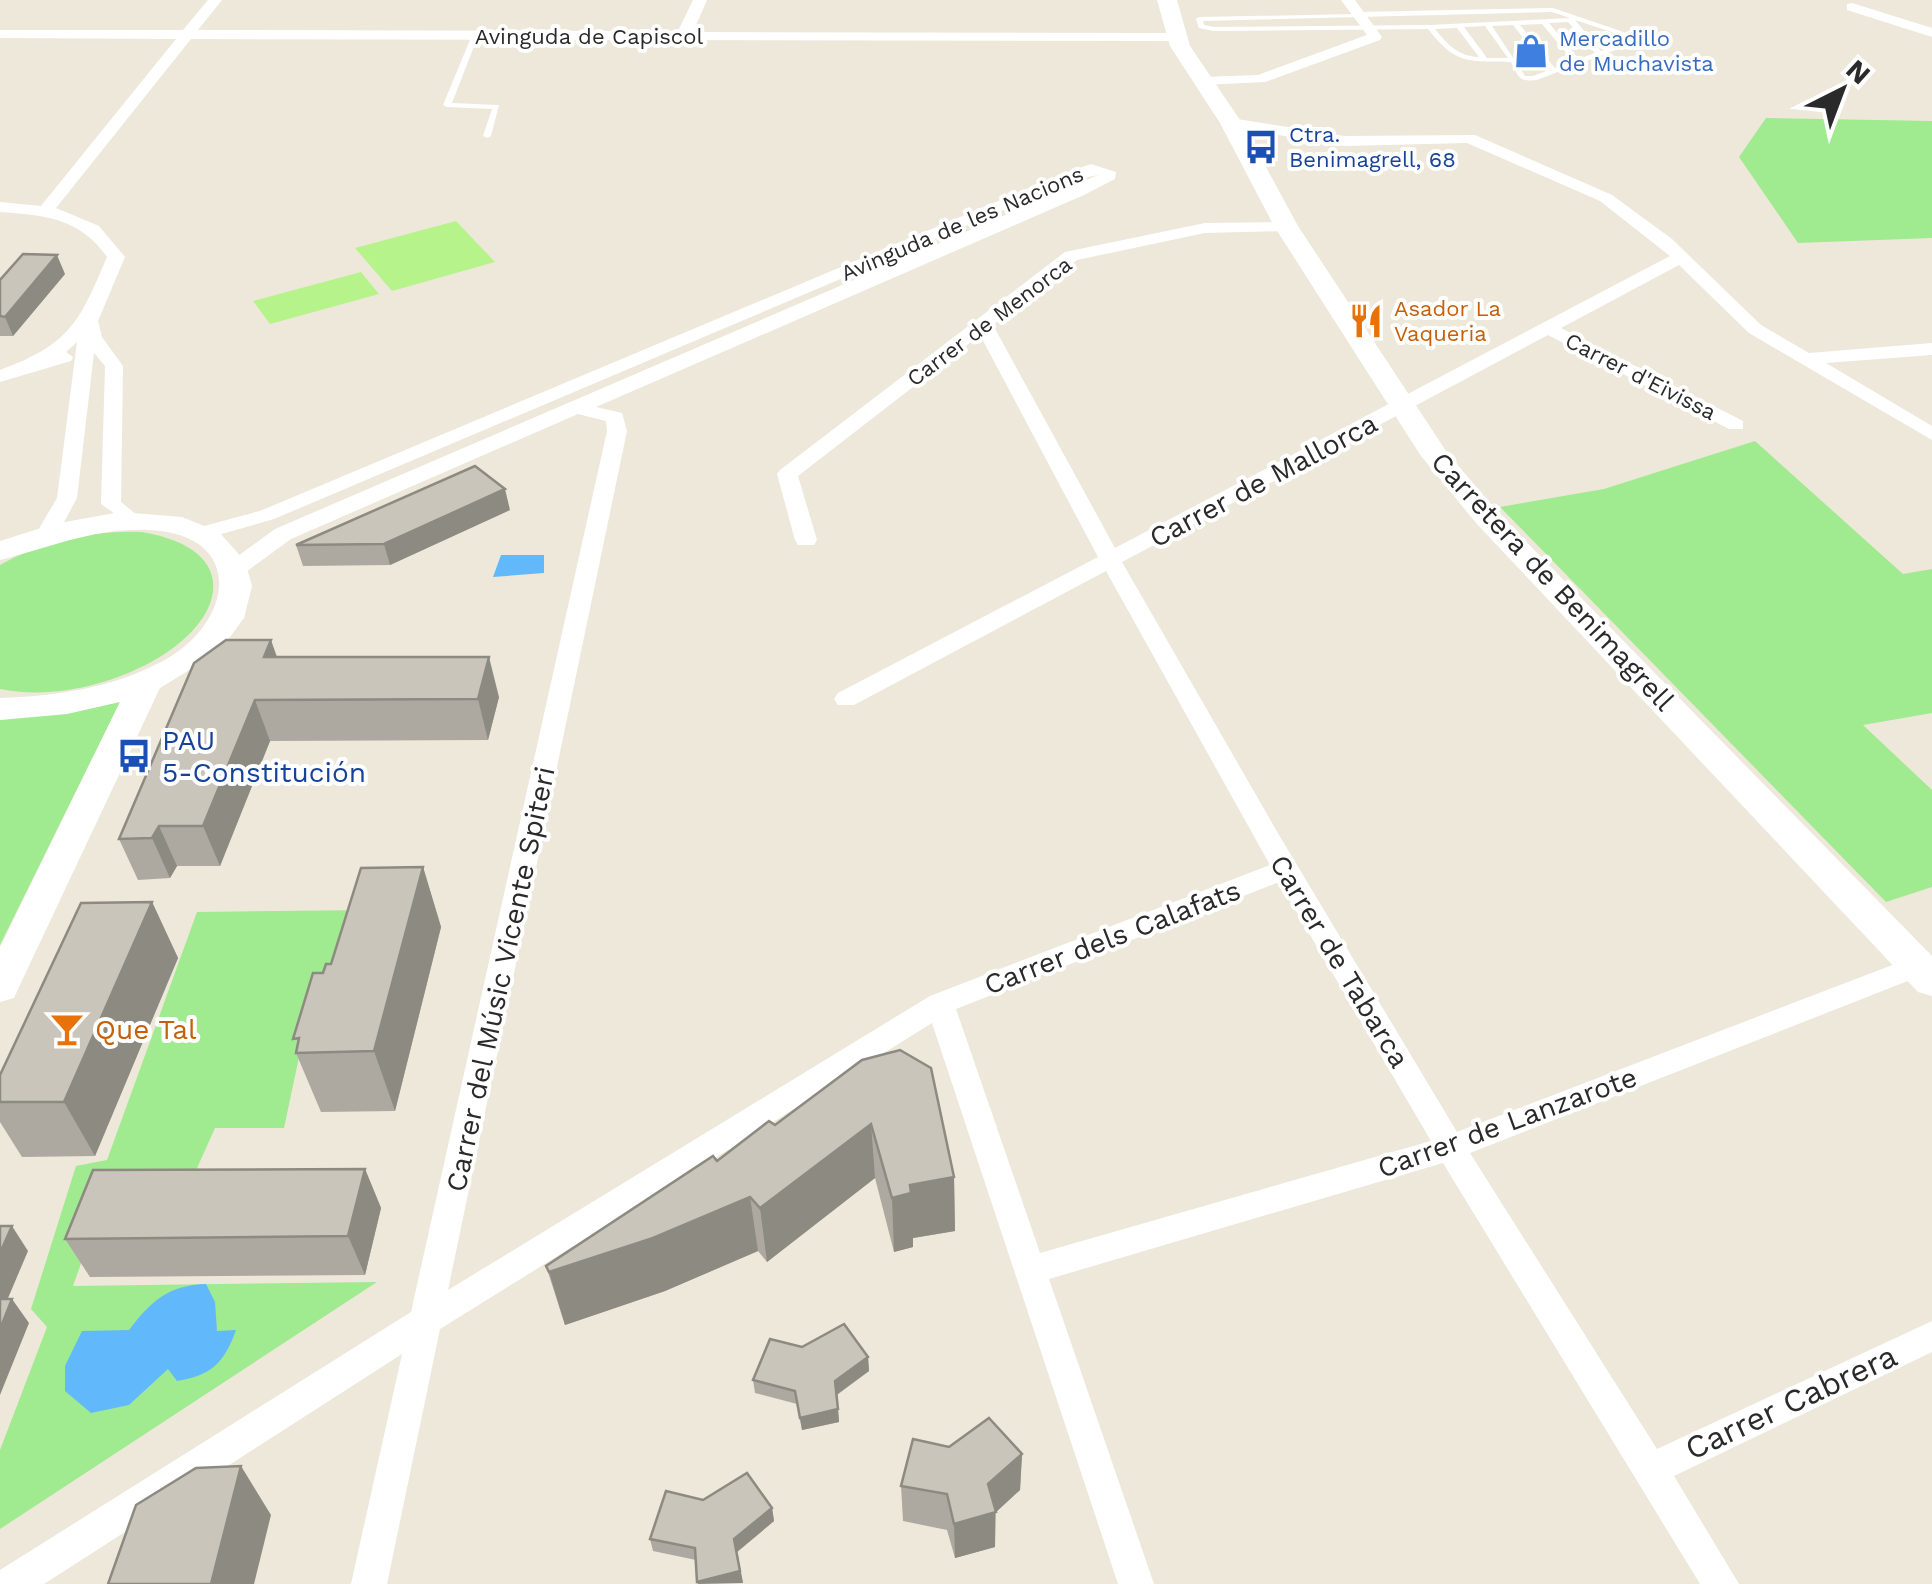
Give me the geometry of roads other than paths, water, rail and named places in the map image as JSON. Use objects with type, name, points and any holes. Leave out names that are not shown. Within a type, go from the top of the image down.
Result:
[{"type":"street","points":[[46,210],[214,0]]},
{"type":"street","points":[[683,37],[700,0]]},
{"type":"street","name":"Carretera de Benimagrell","points":[[1166,0],[1178,37],[1234,128],[1286,226],[1435,456],[1487,518],[1925,973]]},
{"type":"street","points":[[1202,80],[1260,79],[1365,23],[1348,0]]},
{"type":"street","points":[[1852,7],[1932,33]]},
{"type":"street","name":"Avinguda de Capiscol","points":[[0,34],[1178,37]]},
{"type":"street","points":[[1234,128],[1344,141],[1469,138],[1606,198],[1666,243],[1755,329],[1932,434]]},
{"type":"street","name":"Avinguda de les Nacions","points":[[201,534],[267,515],[1066,178],[1092,168],[1108,172],[1109,176],[1078,192],[283,534],[236,570]]},
{"type":"street","points":[[0,207],[46,210],[101,232],[116,257],[88,321],[67,498],[48,532]]},
{"type":"street","name":"Carrer de Menorca","points":[[806,540],[787,474],[1071,256],[1205,228],[1286,226]]},
{"type":"street","name":"Carrer de Mallorca","points":[[846,699],[1679,258]]},
{"type":"street","points":[[48,358],[88,321]]},
{"type":"street","points":[[88,321],[93,338],[114,370],[111,504],[132,520]]},
{"type":"street","name":"Carrer de Tabarca","points":[[983,324],[1108,561],[1285,869],[1450,1148],[1721,1584]]},
{"type":"street","name":"Carrer d'Eivissa","points":[[1546,327],[1736,425]]},
{"type":"street","points":[[1806,359],[1932,349]]},
{"type":"street","points":[[0,377],[48,358],[83,356],[114,370]]},
{"type":"street","points":[[0,377],[46,372],[67,379],[78,396]]},
{"type":"street","name":"Carrer del Músic Vicente Spiteri","points":[[369,1584],[617,431],[615,417],[573,407]]},
{"type":"street","points":[[0,551],[48,532],[132,520],[201,534],[220,546],[236,570],[238,584],[232,610],[206,643],[146,683],[100,700],[0,709]]},
{"type":"street","points":[[0,988],[146,683]]},
{"type":"street","name":"Carrer dels Calafats","points":[[10,1584],[427,1320],[940,1004],[1285,869]]},
{"type":"street","name":"Carrer de Lanzarote","points":[[1031,1270],[1450,1148],[1925,973]]},
{"type":"street","points":[[940,1004],[1136,1584]]},
{"type":"street","name":"Carrer Cabrera","points":[[1651,1469],[1932,1336]]},
{"type":"lane","points":[[1468,12],[1482,24],[1514,60],[1523,78],[1554,71],[1640,39],[1604,26],[1553,10],[1468,12],[1365,23],[1214,29],[1201,27],[1198,19],[1365,23],[1432,30],[1459,25],[1482,24],[1544,22],[1570,20],[1584,20]]},
{"type":"lane","points":[[1570,20],[1600,54]]},
{"type":"lane","points":[[1544,22],[1576,62]]},
{"type":"lane","points":[[1515,23],[1554,71]]},
{"type":"lane","points":[[1459,25],[1484,59]]},
{"type":"lane","points":[[1604,26],[1622,46]]},
{"type":"lane","points":[[1432,30],[1458,58],[1514,60]]},
{"type":"lane","points":[[474,36],[446,105],[496,107],[486,136]]},
{"type":"water","points":[[501,555],[544,555],[544,573],[493,577]]},
{"type":"water","points":[[206,1284],[215,1302],[217,1331],[236,1330],[215,1366],[177,1381],[168,1369],[129,1405],[91,1413],[65,1391],[65,1366],[82,1331],[129,1330],[162,1296]]},
{"type":"place","name":"Mercadillo de Muchavista","points":[[1531,51]]},
{"type":"place","name":"Ctra. Benimagrell, 68","points":[[1261,147]]},
{"type":"place","name":"Asador La Vaqueria","points":[[1366,321]]},
{"type":"place","name":"PAU 5-Constitución","points":[[134,756]]},
{"type":"place","name":"Que Tal","points":[[67,1029]]}]
